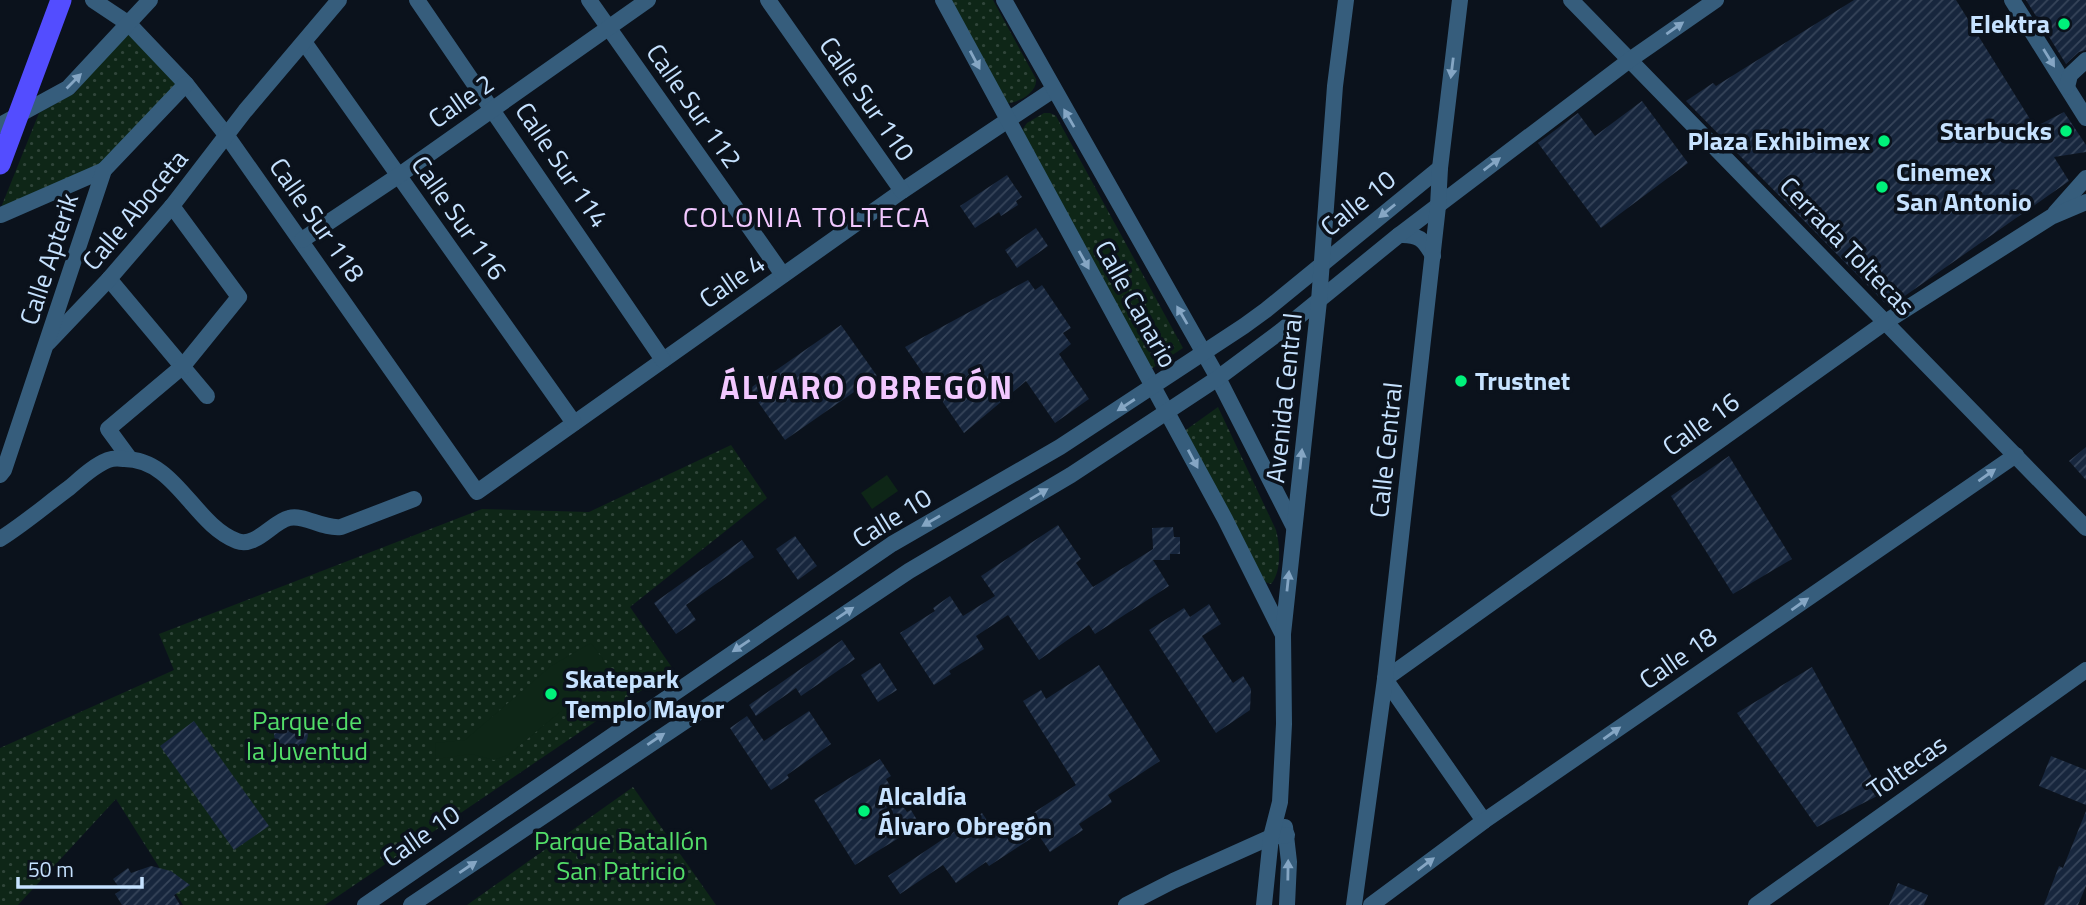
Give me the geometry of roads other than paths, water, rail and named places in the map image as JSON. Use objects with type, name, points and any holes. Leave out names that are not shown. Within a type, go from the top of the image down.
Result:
[{"type":"main road","points":[[0,164],[8,121],[61,0]]},
{"type":"street","name":"Calle Sur 118","points":[[93,0],[129,23],[186,84],[227,136],[477,492]]},
{"type":"street","points":[[8,121],[68,89],[150,0]]},
{"type":"street","name":"Calle Aboceta","points":[[48,343],[109,279],[172,206],[339,0]]},
{"type":"street","name":"Calle Sur 114","points":[[417,0],[663,360]]},
{"type":"street","name":"Calle Sur 112","points":[[589,0],[783,275]]},
{"type":"street","name":"Calle 2","points":[[302,240],[398,176],[648,0]]},
{"type":"street","name":"Calle Sur 110","points":[[768,0],[902,191]]},
{"type":"street","name":"Calle Canario","points":[[943,0],[1239,544],[1283,634]]},
{"type":"street","name":"Calle Canario","points":[[1004,0],[1204,353],[1294,527]]},
{"type":"street","name":"Avenida Central","points":[[1264,905],[1279,836],[1284,723],[1283,634],[1319,301],[1335,86],[1346,0]]},
{"type":"street","name":"Calle Central","points":[[1354,905],[1385,679],[1460,0]]},
{"type":"street","name":"Cerrada Toltecas","points":[[1572,0],[2086,528]]},
{"type":"street","name":"Calle 10","points":[[411,905],[909,571],[1071,475],[1218,379],[1399,235],[1631,59],[1716,0]]},
{"type":"street","points":[[2012,0],[2086,118]]},
{"type":"street","name":"Calle Sur 116","points":[[304,42],[574,423]]},
{"type":"street","points":[[2067,87],[2070,75],[2086,60]]},
{"type":"street","name":"Calle Apterik","points":[[0,475],[48,343],[104,170],[186,84]]},
{"type":"street","name":"Calle 4","points":[[477,492],[902,191],[1053,90]]},
{"type":"street","name":"Calle 10","points":[[365,905],[892,544],[1060,447],[1204,353],[1266,310],[1440,168]]},
{"type":"street","points":[[1,215],[104,170]]},
{"type":"street","name":"Calle 16","points":[[2051,217],[2086,178]]},
{"type":"street","name":"Calle 16","points":[[1385,679],[1887,321],[2051,217],[2086,202]]},
{"type":"street","points":[[130,458],[108,429],[183,366],[239,297],[172,206]]},
{"type":"street","points":[[1399,235],[1412,234],[1421,237],[1433,256]]},
{"type":"street","points":[[109,279],[207,396]]},
{"type":"street","name":"Calle 18","points":[[1371,905],[1484,821],[2016,455]]},
{"type":"street","points":[[0,539],[16,530],[94,467],[111,458],[148,462],[162,472],[222,534],[243,543],[251,541],[288,518],[296,517],[330,528],[341,527],[414,499]]},
{"type":"street","name":"Toltecas","points":[[1756,905],[2086,670]]},
{"type":"street","points":[[1385,679],[1484,821]]},
{"type":"street","points":[[1126,905],[1173,881],[1279,836]]},
{"type":"street","name":"Avenida Central","points":[[1279,836],[1289,862],[1287,905]]},
{"type":"place","name":"Elektra","points":[[2064,24]]},
{"type":"place","name":"Starbucks","points":[[2066,131]]},
{"type":"place","name":"Plaza Exhibimex","points":[[1884,141]]},
{"type":"place","name":"Cinemex San Antonio","points":[[1882,187]]},
{"type":"place","name":"Trustnet","points":[[1461,381]]},
{"type":"place","name":"Skatepark Templo Mayor","points":[[551,694]]},
{"type":"place","name":"Alcaldía Álvaro Obregón","points":[[864,811]]},
{"type":"district","name":"COLONIA TOLTECA","points":[[807,217]]},
{"type":"district","name":"ÁLVARO OBREGÓN","points":[[867,387]]},
{"type":"park label","name":"Parque de la Juventud","points":[[307,736]]},
{"type":"park label","name":"Parque Batallón San Patricio","points":[[621,856]]}]
